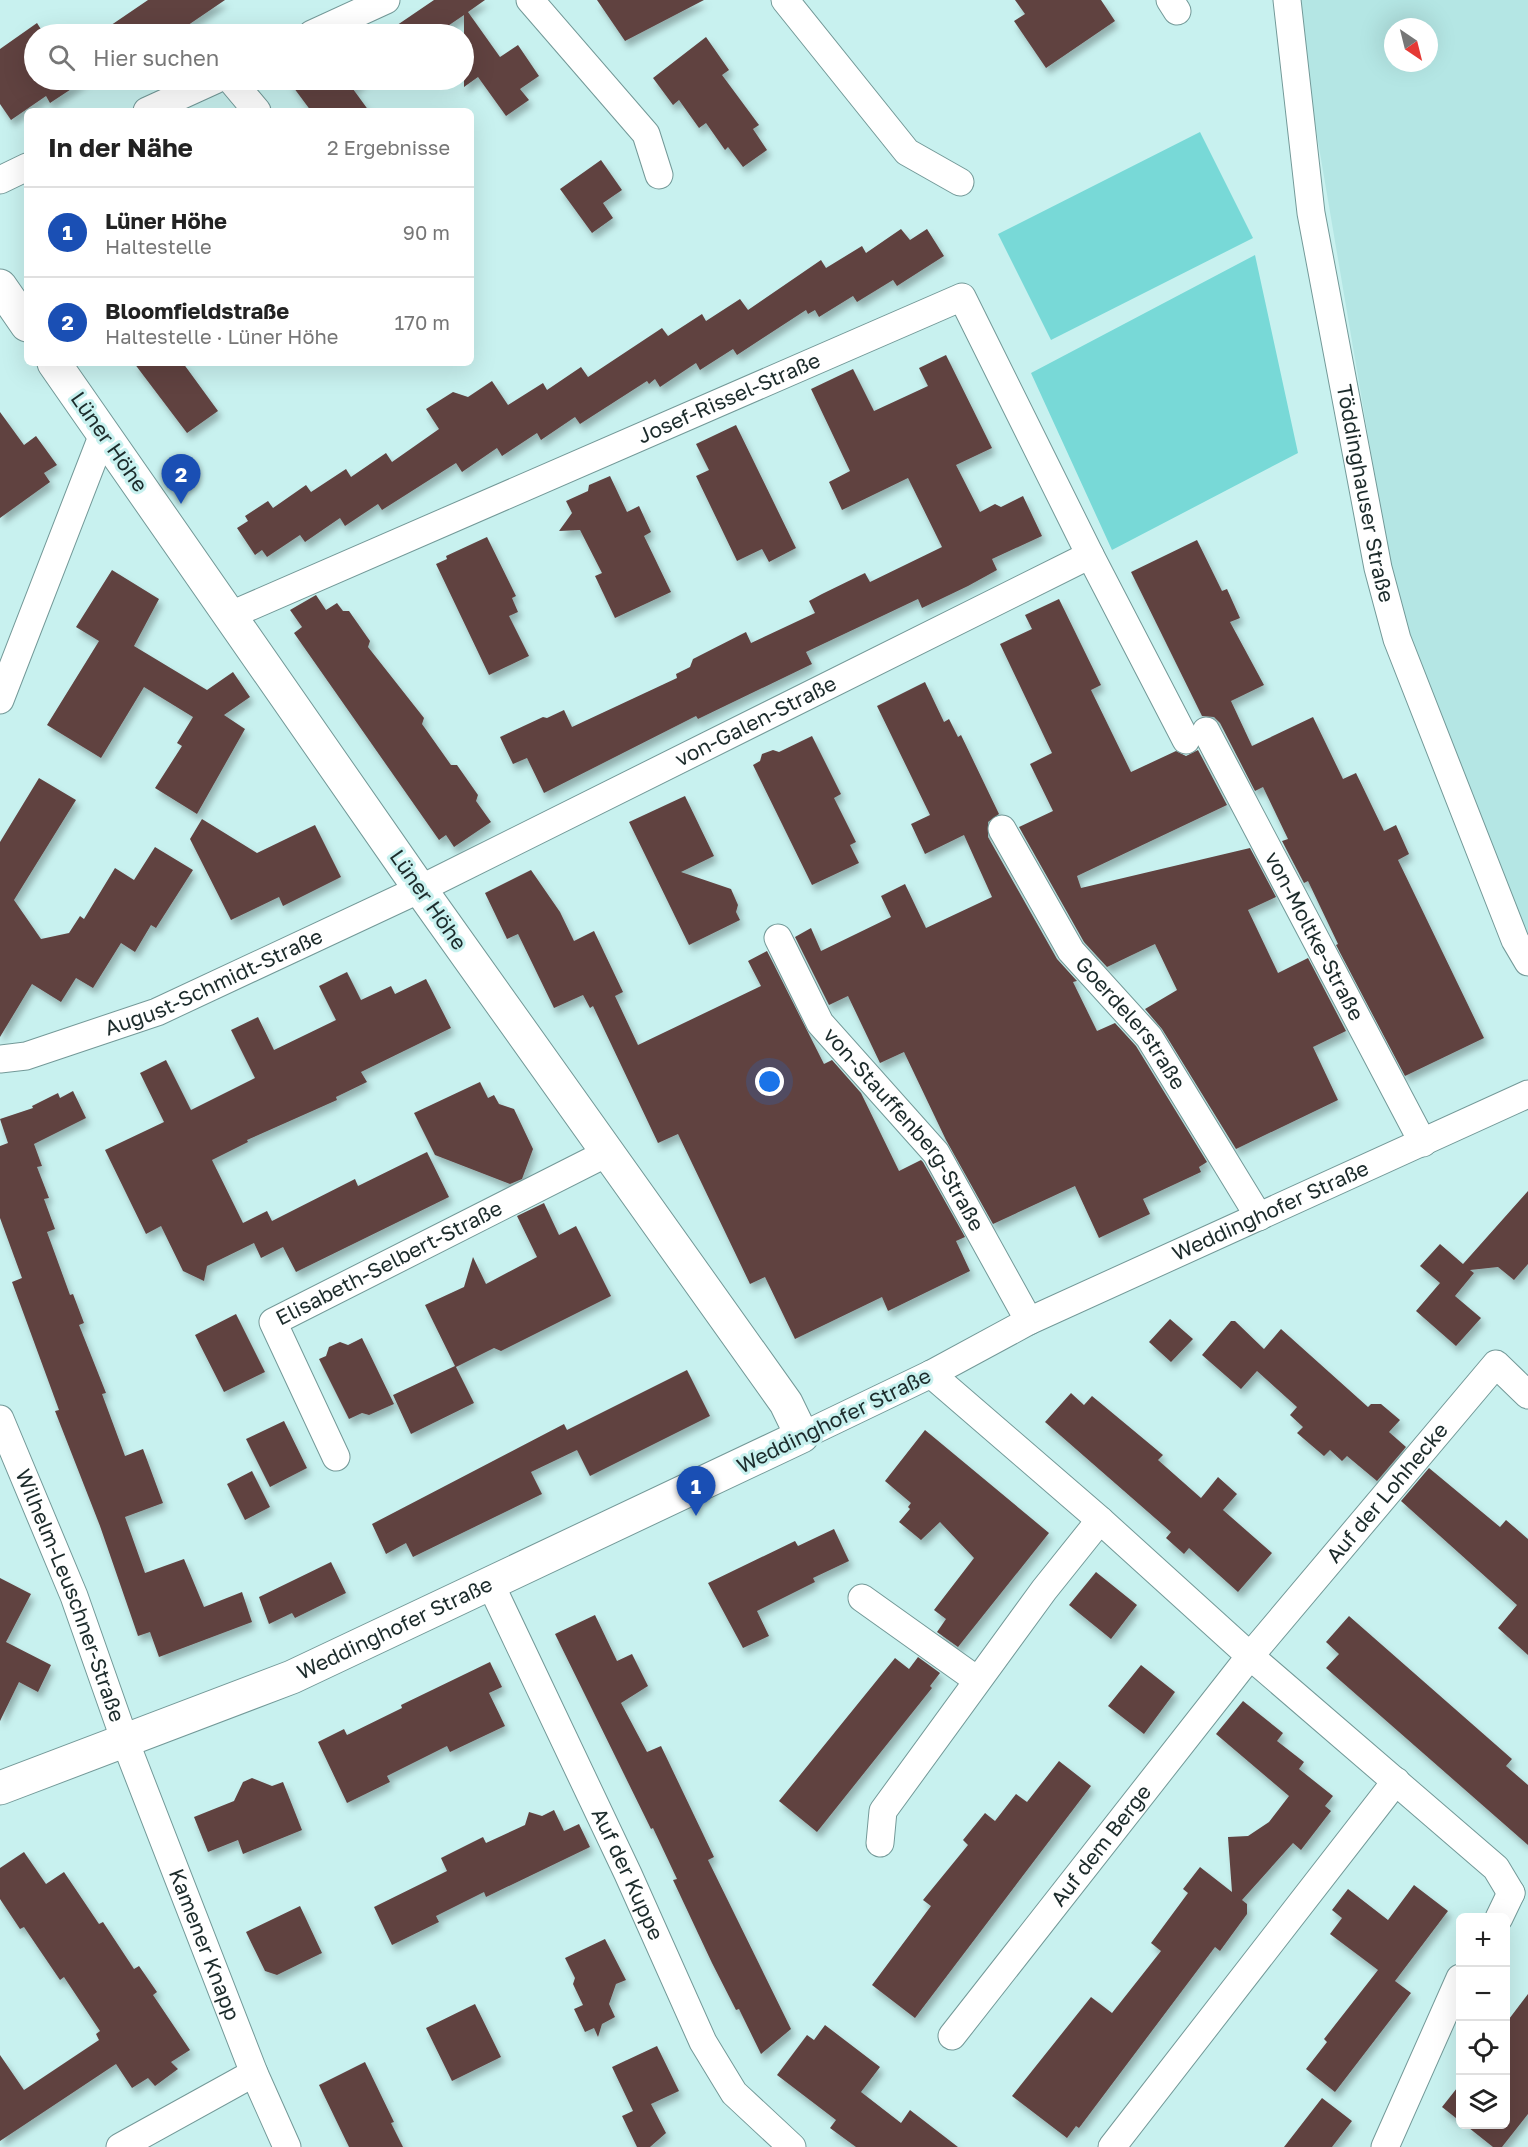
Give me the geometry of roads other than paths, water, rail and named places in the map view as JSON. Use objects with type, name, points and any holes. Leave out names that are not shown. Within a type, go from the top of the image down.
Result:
[{"type":"street","points":[[334,24],[386,0]]},
{"type":"street","points":[[530,0],[646,134],[659,175]]},
{"type":"street","points":[[785,0],[907,152],[960,182]]},
{"type":"street","name":"Töddinghauser Straße","points":[[1287,0],[1311,213],[1378,568],[1397,639],[1515,940],[1528,962]]},
{"type":"street","points":[[154,108],[193,90]]},
{"type":"street","points":[[239,90],[254,108]]},
{"type":"street","points":[[0,180],[24,168]]},
{"type":"street","points":[[0,286],[24,321]]},
{"type":"street","name":"Josef-Rissel-Straße","points":[[231,615],[962,297],[1090,555]]},
{"type":"street","name":"Lüner Höhe","points":[[56,366],[420,889],[786,1403],[802,1436]]},
{"type":"street","points":[[0,700],[103,434]]},
{"type":"street","name":"von-Moltke-Straße","points":[[1090,555],[1196,735],[1423,1143]]},
{"type":"street","name":"von-Galen-Straße","points":[[420,889],[1090,555]]},
{"type":"street","name":"Goerdelerstraße","points":[[1002,829],[1071,951],[1149,1037],[1259,1217]]},
{"type":"street","name":"August-Schmidt-Straße","points":[[0,1059],[26,1056],[157,1012],[420,889]]},
{"type":"street","name":"von-Stauffenberg-Straße","points":[[778,938],[820,1023],[936,1153],[1029,1320]]},
{"type":"street","name":"Weddinghofer Straße","points":[[0,1788],[292,1677],[931,1374],[1029,1320],[1528,1094]]},
{"type":"street","name":"Elisabeth-Selbert-Straße","points":[[336,1457],[273,1322],[607,1153]]},
{"type":"street","name":"Auf der Lohhecke","points":[[1250,1656],[1496,1364],[1528,1395]]},
{"type":"street","points":[[931,1374],[1100,1520],[1250,1656],[1519,1887],[1502,1913]]},
{"type":"street","name":"Wilhelm-Leuschner-Straße","points":[[0,1419],[74,1596],[125,1741]]},
{"type":"street","points":[[880,1843],[883,1811],[977,1680],[1100,1520]]},
{"type":"street","name":"Auf der Kuppe","points":[[490,1583],[628,1874],[703,2042],[734,2093],[792,2147]]},
{"type":"street","points":[[861,1598],[977,1680]]},
{"type":"street","name":"Auf dem Berge","points":[[952,2036],[1250,1656]]},
{"type":"street","name":"Kamener Knapp","points":[[125,1741],[254,2073],[287,2147]]},
{"type":"street","points":[[1112,2147],[1396,1781]]},
{"type":"street","points":[[1385,2147],[1456,1989]]},
{"type":"street","points":[[120,2147],[254,2073]]},
{"type":"place","name":"Bloomfieldstraße","points":[[181,504]]},
{"type":"place","name":"Lüner Höhe","points":[[696,1516]]}]
